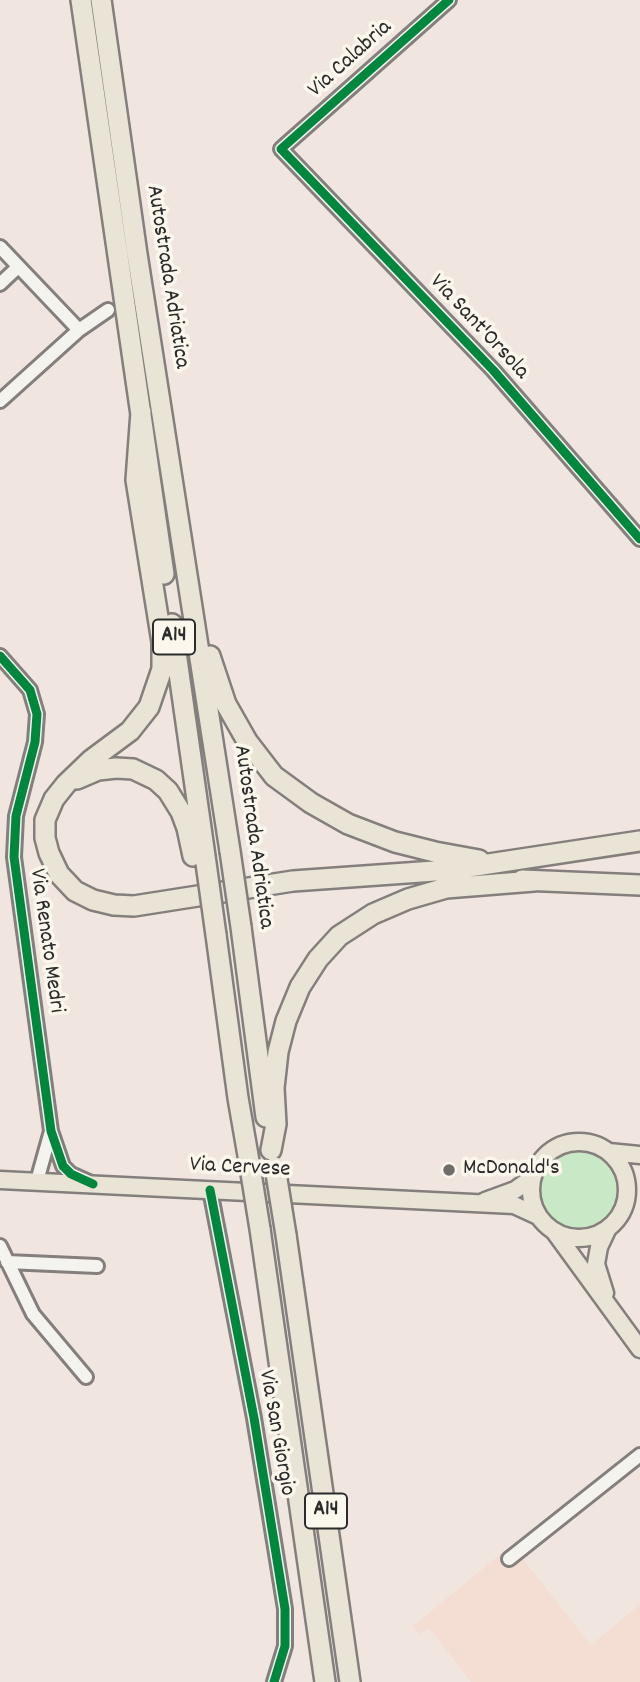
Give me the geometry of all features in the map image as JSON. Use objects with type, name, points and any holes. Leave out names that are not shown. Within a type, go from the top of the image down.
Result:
[{"type":"highway","name":"Autostrada Adriatica","points":[[81,0],[141,412],[200,864],[260,1229],[325,1682]]},
{"type":"highway","name":"Autostrada Adriatica","points":[[101,0],[137,254],[230,851],[261,1091],[286,1235],[350,1682]]},
{"type":"highway","points":[[141,412],[136,480],[162,642],[162,669],[149,707],[130,731],[91,761],[54,799],[46,820],[45,838],[59,874],[75,891],[93,900],[134,906],[293,881],[449,870],[640,841]]},
{"type":"highway","points":[[182,543],[192,566],[212,665],[226,704],[247,741],[274,776],[311,803],[348,824],[395,842],[498,863]]},
{"type":"highway","points":[[66,784],[98,770],[117,768],[133,769],[156,780],[181,812],[200,864]]},
{"type":"highway","points":[[449,870],[534,881],[640,885]]},
{"type":"highway","points":[[273,1158],[276,1124],[274,1088],[286,1020],[300,987],[318,959],[339,936],[373,914],[408,899],[446,888],[534,881]]},
{"type":"main road","points":[[554,1231],[567,1237],[595,1236],[607,1230],[621,1216],[627,1196],[624,1172],[609,1152],[584,1142],[557,1147],[538,1165],[533,1178],[533,1204],[538,1216],[554,1231],[640,1349]]},
{"type":"main road","points":[[609,1152],[640,1155]]},
{"type":"main road","name":"Via Cervese","points":[[479,1203],[515,1190],[533,1178]]},
{"type":"main road","name":"Via Cervese","points":[[0,1180],[514,1205],[538,1216]]},
{"type":"main road","points":[[627,1196],[640,1182]]},
{"type":"main road","points":[[607,1230],[599,1247],[596,1264],[611,1308]]},
{"type":"street","name":"Via Calabria","points":[[281,149],[449,0]]},
{"type":"street","name":"Via Sant'Orsola","points":[[281,149],[493,370],[640,539]]},
{"type":"street","points":[[0,247],[79,330]]},
{"type":"street","points":[[0,284],[18,267]]},
{"type":"street","points":[[0,401],[79,330],[108,310]]},
{"type":"street","name":"Via Renato Medri","points":[[0,656],[30,690],[37,714],[35,742],[16,816],[14,857],[51,1131],[63,1166],[71,1174],[93,1184]]},
{"type":"street","name":"Via Renato Medri","points":[[37,1181],[51,1131]]},
{"type":"street","name":"Via San Giorgio","points":[[210,1191],[254,1418],[285,1609],[285,1647],[274,1682]]},
{"type":"street","points":[[0,1246],[33,1314],[86,1377]]},
{"type":"street","points":[[7,1262],[97,1266]]},
{"type":"street","points":[[509,1559],[640,1455]]},
{"type":"shaded area","points":[[504,1551],[512,1561],[519,1554],[591,1645],[640,1604],[640,1682],[471,1682],[429,1628],[420,1634],[413,1626]]},
{"type":"green space","points":[[587,1152],[600,1158],[611,1169],[617,1182],[615,1205],[600,1222],[587,1228],[571,1228],[558,1222],[543,1205],[541,1182],[547,1169],[564,1154]]},
{"type":"cycle path","points":[[449,0],[281,149],[493,370],[640,539]]},
{"type":"cycle path","points":[[0,656],[30,690],[37,714],[35,742],[16,816],[14,857],[51,1131],[63,1166],[71,1174],[93,1184]]},
{"type":"cycle path","points":[[210,1190],[254,1418],[285,1609],[285,1646],[274,1682]]},
{"type":"place","name":"McDonald's","points":[[449,1170]]}]
